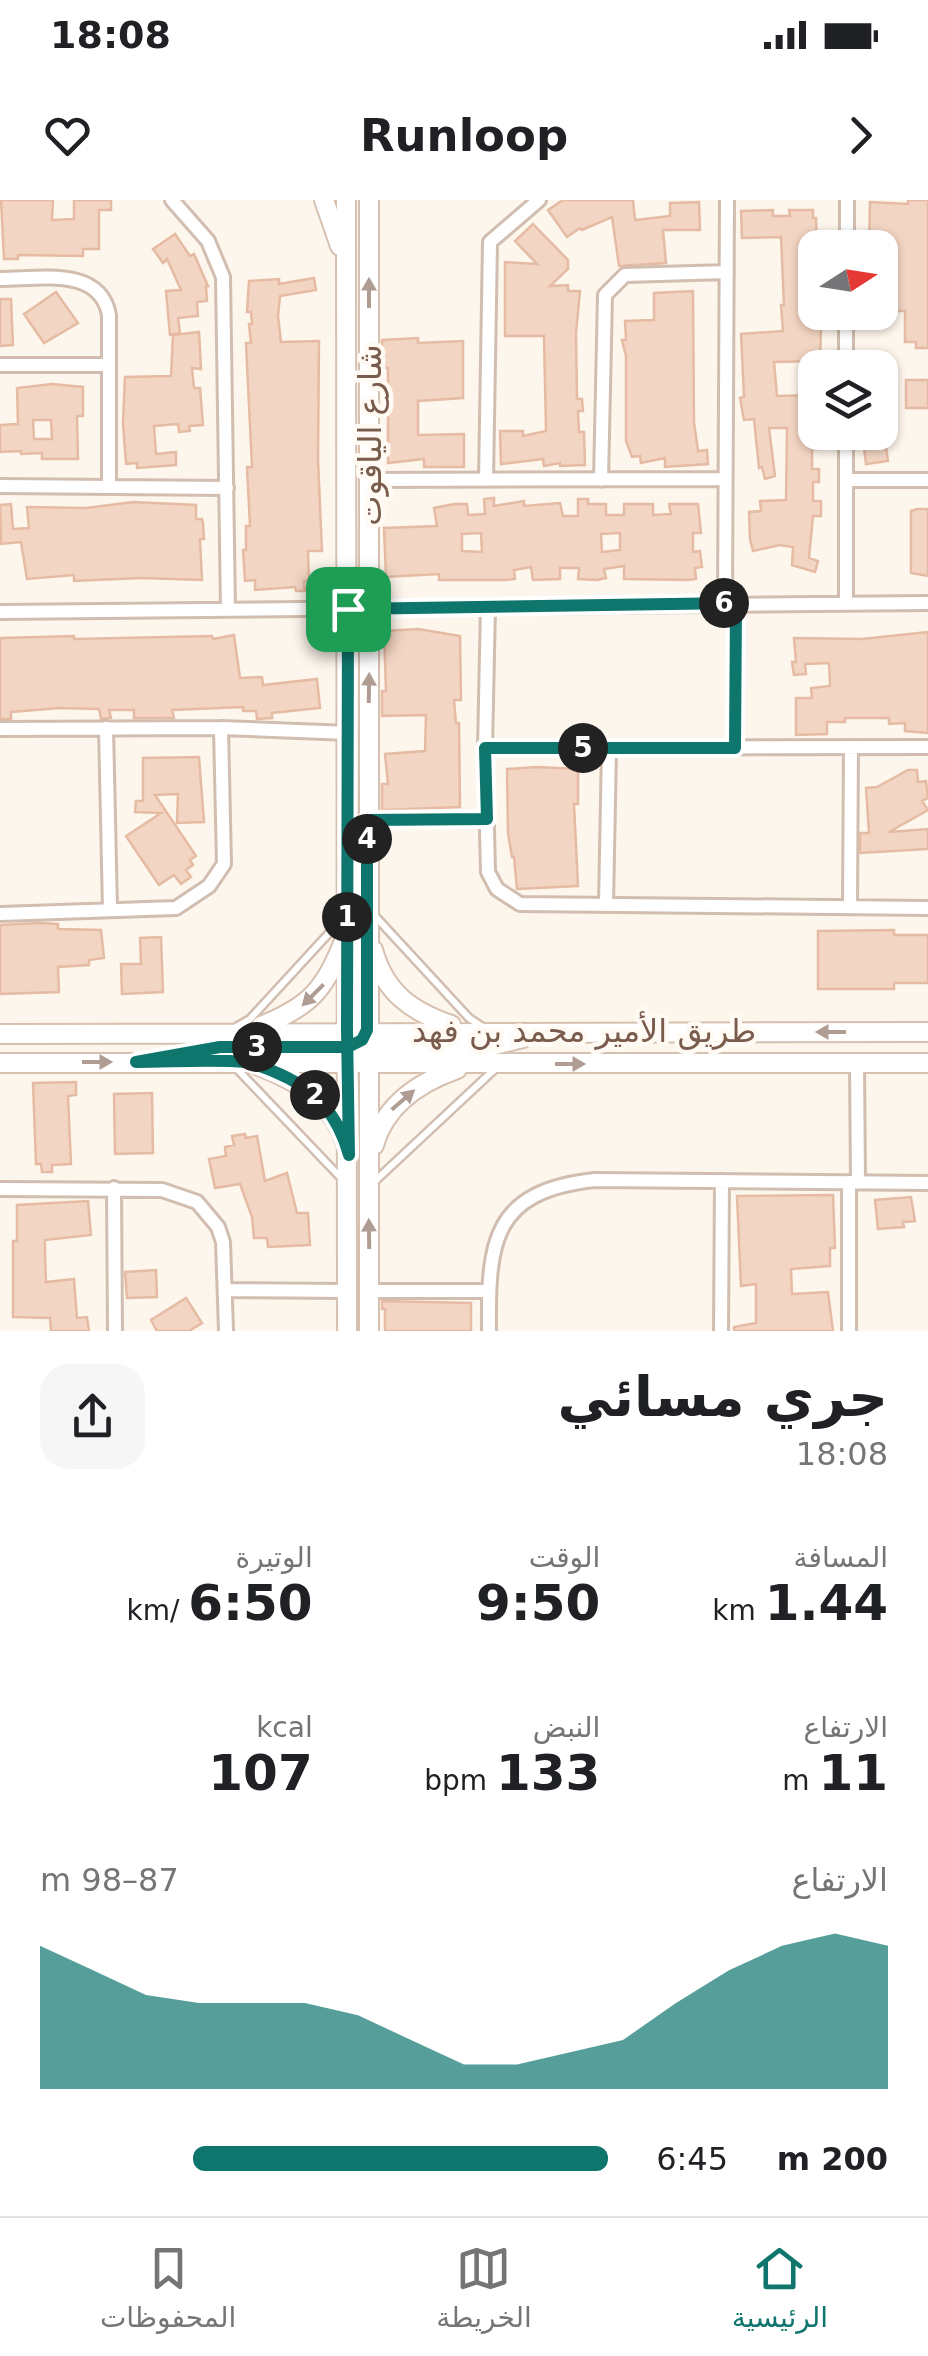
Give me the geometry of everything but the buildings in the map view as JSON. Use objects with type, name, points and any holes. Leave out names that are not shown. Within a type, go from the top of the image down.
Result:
[{"type":"street","points":[[172,200],[208,241],[224,277],[228,610]]},
{"type":"street","points":[[324,200],[346,270]]},
{"type":"street","name":"شارع الياقوت","points":[[346,200],[347,932],[357,1047]]},
{"type":"street","points":[[486,480],[490,242],[539,200]]},
{"type":"street","points":[[727,200],[725,479],[735,748]]},
{"type":"street","points":[[846,230],[847,200]]},
{"type":"street","name":"شارع الياقوت","points":[[357,1047],[367,928],[370,202]]},
{"type":"street","points":[[601,480],[604,295],[625,275],[726,272]]},
{"type":"street","points":[[0,279],[78,280],[100,290],[106,301],[109,487]]},
{"type":"street","points":[[0,365],[109,366]]},
{"type":"street","points":[[846,450],[846,603]]},
{"type":"street","points":[[369,480],[725,479]]},
{"type":"street","points":[[846,480],[928,480]]},
{"type":"street","points":[[0,486],[227,488]]},
{"type":"street","points":[[0,612],[928,603]]},
{"type":"street","points":[[488,606],[488,872],[497,889],[520,904],[928,908]]},
{"type":"street","points":[[106,728],[110,910]]},
{"type":"street","points":[[0,914],[176,908],[209,886],[224,864],[221,728]]},
{"type":"street","points":[[0,729],[221,728],[348,733]]},
{"type":"street","points":[[850,907],[851,747]]},
{"type":"street","points":[[485,748],[928,747]]},
{"type":"street","points":[[606,905],[609,748]]},
{"type":"street","points":[[367,820],[487,819]]},
{"type":"street","points":[[367,928],[383,978],[400,998],[420,1014],[465,1030]]},
{"type":"street","points":[[249,1031],[295,1012],[316,994],[331,972],[347,932]]},
{"type":"street","name":"طريق الأمير محمد بن فهد","points":[[0,1063],[250,1062],[465,1030],[928,1032]]},
{"type":"street","name":"طريق الأمير محمد بن فهد","points":[[0,1034],[249,1031],[470,1064],[928,1063]]},
{"type":"street","points":[[136,1062],[220,1047],[486,1046],[557,1031]]},
{"type":"street","points":[[347,1331],[349,1155],[357,1047]]},
{"type":"street","points":[[357,1047],[368,1165],[369,1331]]},
{"type":"street","points":[[250,1062],[296,1082],[320,1100],[337,1122],[349,1155]]},
{"type":"street","points":[[849,1331],[857,1063]]},
{"type":"street","points":[[368,1165],[378,1130],[395,1106],[436,1076],[470,1064]]},
{"type":"street","points":[[489,1331],[492,1249],[516,1209],[547,1189],[595,1180],[928,1182]]},
{"type":"street","points":[[721,1331],[722,1181]]},
{"type":"street","points":[[114,1188],[116,1331]]},
{"type":"street","points":[[0,1189],[162,1190],[197,1202],[209,1214],[223,1242],[226,1331]]},
{"type":"street","points":[[226,1290],[347,1291]]},
{"type":"street","points":[[369,1292],[488,1290]]},
{"type":"lane","points":[[367,895],[375,917],[469,1018],[494,1031]]},
{"type":"lane","points":[[222,1031],[250,1019],[338,926],[348,904]]},
{"type":"lane","points":[[222,1062],[246,1075],[341,1177],[348,1197]]},
{"type":"lane","points":[[368,1197],[380,1173],[489,1072],[510,1064]]},
{"type":"route","points":[[348,609],[347,1030],[348,1047],[349,1155],[344,1136],[329,1110],[309,1090],[284,1076],[250,1062],[136,1062],[220,1047],[348,1047],[358,1043],[367,1030],[367,820],[487,819],[485,748],[735,748],[736,603],[348,609]]}]
